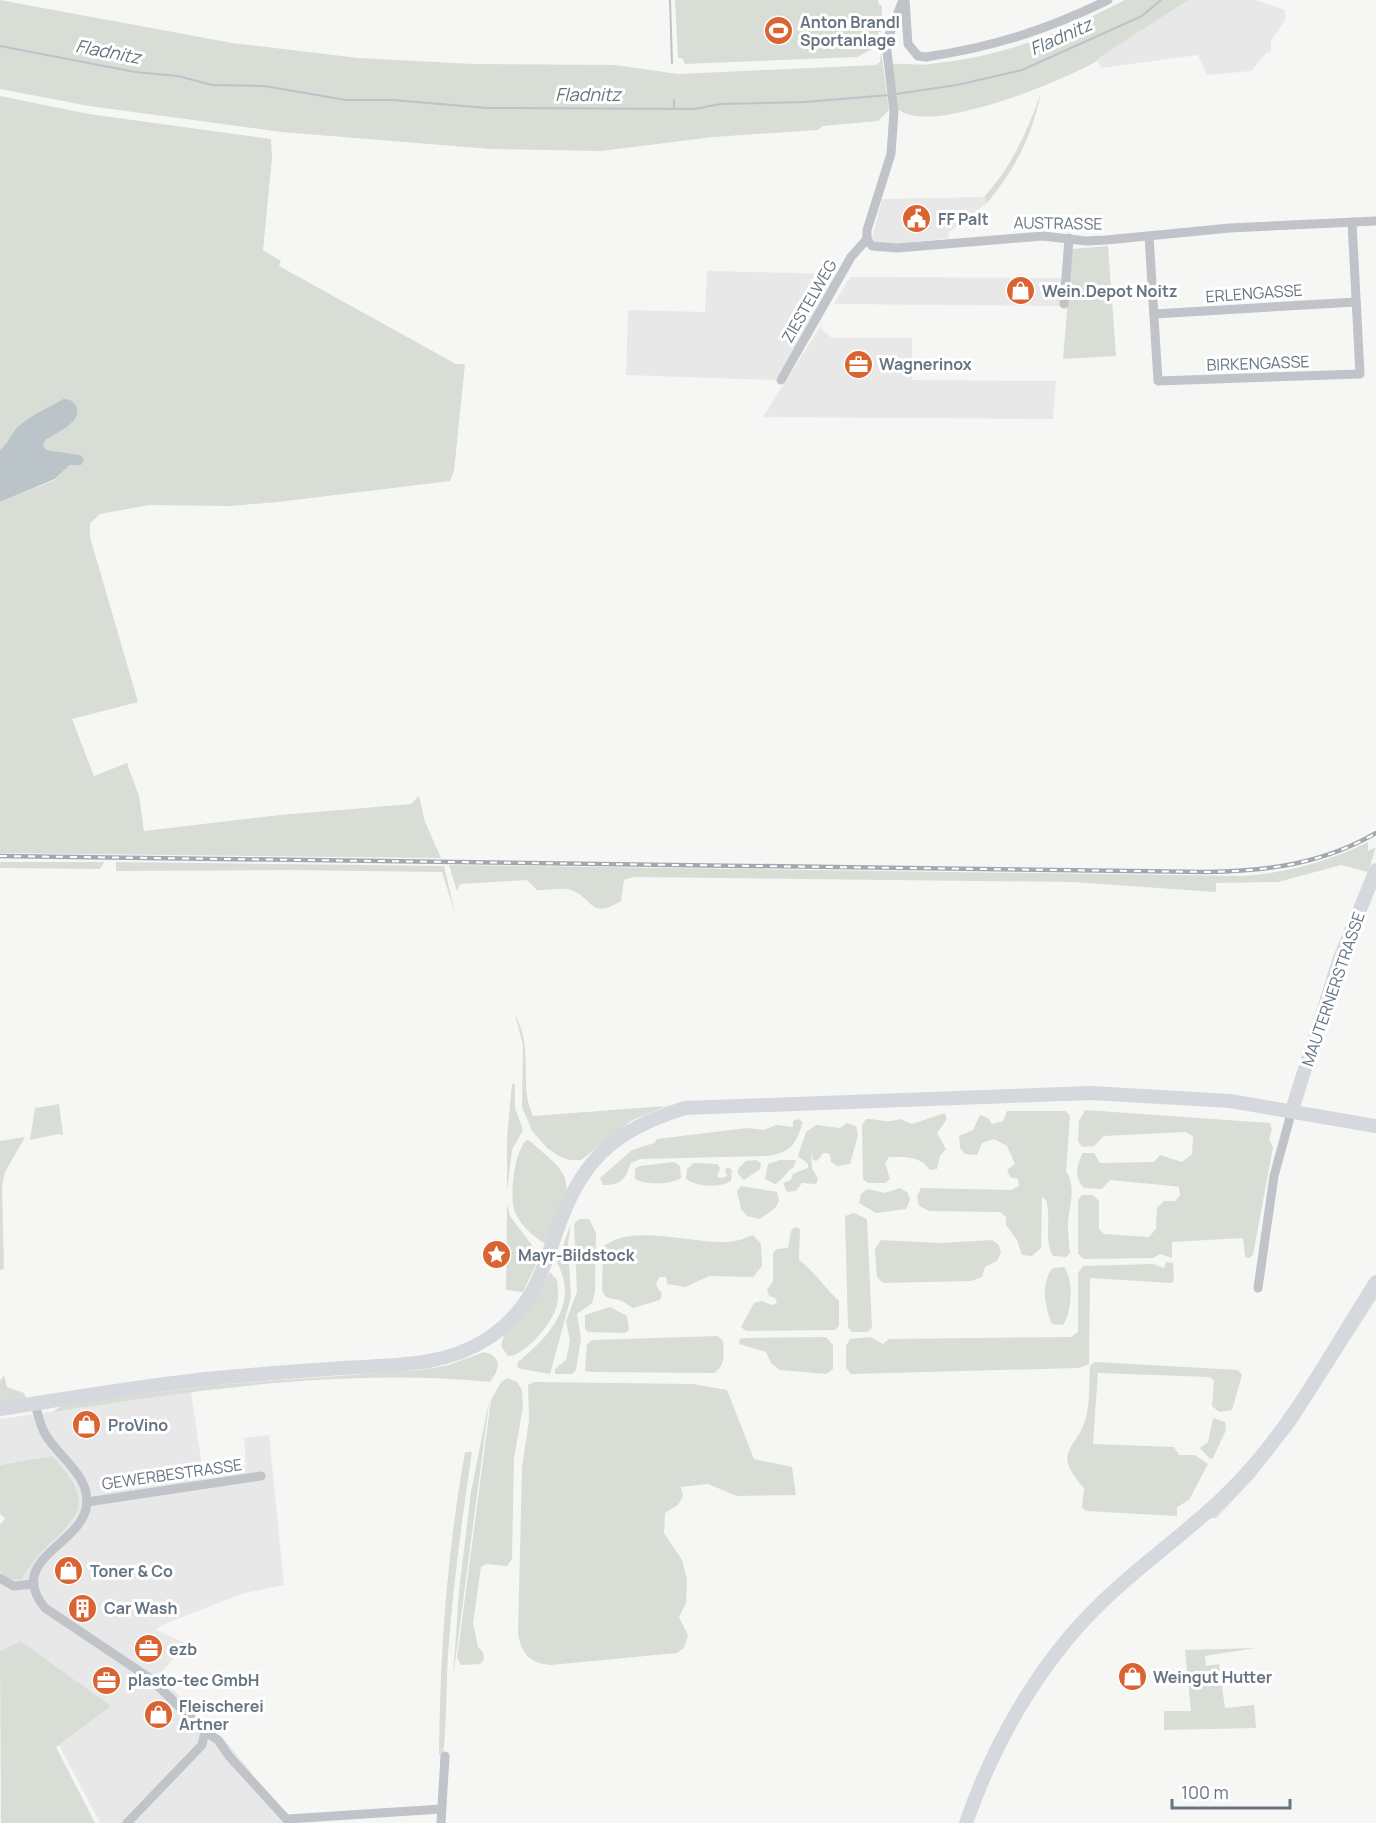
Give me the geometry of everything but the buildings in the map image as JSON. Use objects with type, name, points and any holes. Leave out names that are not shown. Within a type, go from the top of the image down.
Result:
[{"type":"main road","name":"MAUTERNERSTRASSE","points":[[1292,1110],[1339,961],[1376,870]]},
{"type":"main road","points":[[0,1409],[214,1378],[420,1364],[447,1358],[488,1338],[513,1317],[526,1301],[546,1265],[568,1204],[582,1177],[600,1154],[635,1126],[685,1108],[1091,1093],[1162,1095],[1292,1110],[1376,1126]]},
{"type":"main road","points":[[966,1823],[988,1765],[1012,1723],[1067,1641],[1097,1607],[1215,1506],[1245,1475],[1269,1447],[1297,1407],[1376,1282]]},
{"type":"street","points":[[867,239],[867,230],[891,154],[894,115],[886,43],[904,0]]},
{"type":"street","points":[[904,0],[908,44],[918,56],[926,57],[981,47],[1045,30],[1108,0]]},
{"type":"street","name":"AUSTRASSE","points":[[867,239],[872,246],[897,248],[1010,237],[1057,236],[1086,241],[1376,221]]},
{"type":"street","points":[[1352,222],[1356,302]]},
{"type":"street","points":[[1149,236],[1154,314]]},
{"type":"street","points":[[1064,304],[1069,238]]},
{"type":"street","name":"ZIESTELWEG","points":[[781,380],[851,257],[867,239]]},
{"type":"street","name":"ERLENGASSE","points":[[1154,314],[1356,302]]},
{"type":"street","name":"BIRKENGASSE","points":[[1154,314],[1158,381],[1360,374],[1356,302]]},
{"type":"street","points":[[1258,1288],[1274,1176],[1292,1110]]},
{"type":"street","points":[[35,1404],[45,1434],[84,1485],[87,1502],[80,1522],[41,1561],[35,1572],[34,1584],[38,1601],[45,1608],[152,1679],[205,1732],[218,1740],[229,1756],[289,1821],[441,1809]]},
{"type":"street","name":"GEWERBESTRASSE","points":[[87,1502],[261,1476]]},
{"type":"street","points":[[0,1578],[13,1586],[34,1584]]},
{"type":"street","points":[[127,1823],[202,1744],[205,1732]]},
{"type":"street","points":[[441,1823],[445,1756]]},
{"type":"shaded area","points":[[0,0],[232,43],[358,58],[473,64],[615,65],[678,74],[876,65],[880,62],[881,51],[889,110],[878,121],[823,126],[818,130],[713,137],[601,151],[491,149],[281,132],[89,106],[0,89]]},
{"type":"shaded area","name":"Anton Brandl Sportanlage","points":[[675,0],[878,0],[879,5],[882,5],[881,32],[878,32],[879,41],[874,48],[857,57],[685,64],[682,58],[678,58]]},
{"type":"shaded area","points":[[1125,0],[1188,0],[1097,61],[1028,92],[997,103],[937,116],[914,116],[898,109],[893,64],[930,64],[1007,49],[1054,33]]},
{"type":"shaded area","points":[[1188,0],[1255,0],[1285,10],[1286,18],[1271,41],[1271,52],[1266,53],[1251,71],[1207,75],[1198,55],[1101,68],[1096,59]]},
{"type":"shaded area","points":[[1041,93],[1021,152],[987,203],[984,197],[1003,173],[1018,148]]},
{"type":"shaded area","points":[[0,96],[89,114],[271,139],[272,158],[263,250],[281,261],[279,266],[456,364],[465,364],[454,471],[450,481],[230,506],[149,505],[100,514],[90,523],[90,537],[138,702],[72,719],[94,776],[127,763],[139,796],[144,831],[280,815],[411,804],[419,796],[425,822],[441,858],[0,853],[0,502],[55,480],[80,455],[47,450],[43,446],[44,440],[72,422],[63,399],[21,424],[0,450]]},
{"type":"shaded area","points":[[984,197],[987,203],[949,232],[949,238],[897,244],[876,242],[872,238],[882,199]]},
{"type":"shaded area","points":[[1108,246],[1116,356],[1063,359],[1072,249]]},
{"type":"shaded area","points":[[707,271],[837,274],[775,380],[626,375],[628,310],[705,312]]},
{"type":"shaded area","points":[[850,277],[1062,278],[1061,306],[834,304]]},
{"type":"shaded area","points":[[822,324],[822,330],[832,338],[912,338],[912,380],[1056,381],[1053,419],[763,417]]},
{"type":"shaded area","points":[[63,399],[75,404],[76,417],[67,426],[45,440],[43,446],[47,450],[80,455],[84,459],[81,465],[70,465],[55,479],[0,502],[0,450],[21,424]]},
{"type":"shaded area","points":[[1368,842],[1368,851],[1376,847],[1368,872],[1341,865],[1278,882],[1216,883],[1216,892],[1072,882],[634,877],[624,880],[621,901],[603,909],[593,906],[571,890],[537,890],[527,880],[460,884],[457,891],[449,865],[1242,876],[1306,865]]},
{"type":"shaded area","points":[[0,862],[104,862],[100,869],[0,868]]},
{"type":"shaded area","points":[[116,862],[444,866],[455,913],[442,872],[116,871]]},
{"type":"shaded area","points":[[515,1014],[524,1042],[527,1092],[533,1116],[666,1106],[631,1121],[581,1160],[569,1160],[559,1156],[547,1148],[532,1131],[522,1107],[523,1045]]},
{"type":"shaded area","points":[[512,1084],[515,1084],[515,1108],[523,1130],[512,1150],[507,1191],[507,1138]]},
{"type":"shaded area","points":[[59,1104],[63,1135],[30,1140],[35,1108]]},
{"type":"shaded area","points":[[1085,1110],[1270,1123],[1272,1130],[1269,1139],[1273,1147],[1253,1255],[1249,1258],[1245,1257],[1243,1238],[1172,1242],[1172,1258],[1160,1254],[1153,1258],[1084,1259],[1078,1254],[1078,1200],[1082,1195],[1093,1195],[1099,1201],[1099,1229],[1104,1234],[1149,1237],[1156,1229],[1157,1208],[1164,1201],[1175,1201],[1180,1195],[1179,1187],[1110,1180],[1102,1189],[1084,1188],[1077,1171],[1083,1153],[1094,1153],[1100,1163],[1154,1162],[1160,1155],[1182,1162],[1192,1154],[1193,1136],[1186,1132],[1104,1136],[1094,1146],[1083,1147],[1078,1142],[1079,1121]]},
{"type":"shaded area","points":[[1007,1111],[1065,1111],[1070,1115],[1066,1171],[1071,1183],[1072,1197],[1068,1223],[1070,1253],[1066,1257],[1053,1256],[1050,1249],[1048,1207],[1046,1200],[1042,1197],[1041,1248],[1032,1256],[1022,1255],[1017,1240],[1006,1225],[1006,1217],[1000,1212],[929,1211],[919,1206],[917,1196],[921,1188],[1011,1190],[1019,1186],[1018,1179],[1010,1177],[1007,1170],[1015,1164],[1007,1146],[994,1139],[982,1143],[977,1155],[965,1154],[960,1148],[959,1136],[973,1130],[980,1115],[988,1118],[992,1124],[1003,1121]]},
{"type":"shaded area","points":[[945,1113],[947,1119],[937,1133],[946,1149],[940,1156],[937,1169],[930,1170],[922,1162],[912,1158],[889,1157],[885,1163],[890,1179],[885,1183],[868,1183],[863,1179],[862,1125],[866,1119],[886,1121],[900,1119],[912,1124]]},
{"type":"shaded area","points":[[798,1119],[803,1122],[797,1137],[787,1150],[782,1152],[767,1156],[640,1159],[631,1163],[627,1174],[618,1183],[603,1185],[600,1178],[632,1150],[654,1143],[657,1139],[747,1128],[764,1130],[776,1125],[793,1127],[793,1121]]},
{"type":"shaded area","points":[[847,1123],[856,1126],[858,1135],[850,1164],[838,1166],[831,1162],[830,1154],[823,1153],[817,1161],[813,1160],[811,1148],[812,1168],[818,1179],[816,1184],[802,1183],[796,1191],[787,1192],[783,1183],[791,1180],[793,1174],[808,1168],[808,1164],[798,1156],[806,1132],[816,1125],[840,1128]]},
{"type":"shaded area","points":[[25,1137],[5,1172],[2,1186],[4,1269],[0,1270],[0,1141]]},
{"type":"shaded area","points":[[527,1140],[556,1165],[566,1181],[565,1200],[547,1245],[524,1226],[517,1217],[513,1205],[516,1163]]},
{"type":"shaded area","points":[[756,1160],[761,1163],[760,1169],[744,1180],[738,1174],[738,1169],[746,1161]]},
{"type":"shaded area","points":[[780,1160],[796,1160],[794,1167],[775,1184],[765,1179],[768,1164]]},
{"type":"shaded area","points":[[674,1162],[680,1166],[681,1178],[658,1183],[635,1179],[635,1169],[640,1166]]},
{"type":"shaded area","points":[[694,1163],[717,1164],[720,1168],[717,1177],[722,1178],[727,1176],[725,1170],[728,1167],[732,1170],[731,1181],[715,1186],[690,1182],[686,1179],[687,1169]]},
{"type":"shaded area","points":[[741,1186],[777,1192],[779,1201],[775,1208],[760,1219],[747,1216],[741,1209],[737,1191]]},
{"type":"shaded area","points":[[900,1188],[908,1193],[910,1200],[906,1209],[876,1213],[859,1203],[861,1194],[868,1189],[885,1193]]},
{"type":"shaded area","points":[[507,1204],[510,1216],[540,1256],[523,1292],[506,1290]]},
{"type":"shaded area","points":[[854,1213],[867,1219],[872,1328],[867,1332],[852,1332],[848,1327],[845,1216]]},
{"type":"shaded area","points":[[579,1219],[589,1219],[596,1233],[595,1292],[592,1303],[577,1314],[581,1339],[576,1370],[572,1374],[555,1374],[555,1369],[566,1360],[570,1341],[566,1321],[577,1292],[574,1224]]},
{"type":"shaded area","points":[[571,1223],[568,1244],[571,1297],[550,1374],[521,1369],[517,1367],[518,1362],[550,1331],[563,1306],[565,1292],[557,1263]]},
{"type":"shaded area","points":[[795,1227],[800,1229],[799,1260],[839,1301],[839,1326],[835,1330],[746,1331],[741,1327],[754,1303],[762,1301],[771,1305],[777,1303],[775,1298],[769,1296],[767,1290],[773,1281],[773,1253],[777,1249],[788,1248],[791,1231]]},
{"type":"shaded area","points":[[649,1235],[720,1242],[737,1241],[753,1235],[761,1244],[762,1266],[753,1277],[709,1276],[685,1287],[667,1284],[666,1277],[659,1277],[656,1285],[662,1294],[660,1300],[633,1308],[622,1301],[606,1297],[602,1290],[603,1247],[616,1240]]},
{"type":"shaded area","points":[[881,1240],[940,1243],[992,1240],[999,1245],[1001,1252],[997,1261],[985,1267],[982,1277],[971,1281],[883,1283],[877,1277],[875,1249]]},
{"type":"shaded area","points":[[1166,1262],[1173,1263],[1174,1281],[1171,1283],[1090,1278],[1089,1364],[1079,1368],[851,1374],[846,1368],[846,1346],[850,1339],[871,1337],[883,1344],[889,1339],[1071,1337],[1078,1332],[1078,1273],[1083,1266],[1153,1264],[1164,1268]]},
{"type":"shaded area","points":[[1064,1267],[1069,1280],[1071,1296],[1068,1312],[1063,1325],[1052,1324],[1046,1303],[1046,1280],[1053,1268]]},
{"type":"shaded area","points":[[550,1272],[557,1280],[558,1287],[558,1301],[553,1314],[543,1330],[529,1345],[522,1351],[508,1356],[501,1346],[504,1335],[531,1305]]},
{"type":"shaded area","points":[[1376,1293],[1376,1299],[1296,1424],[1253,1479],[1216,1518],[1207,1519]]},
{"type":"shaded area","points":[[610,1307],[627,1316],[629,1330],[625,1333],[588,1332],[585,1329],[585,1315]]},
{"type":"shaded area","points":[[718,1336],[723,1341],[724,1350],[721,1366],[714,1373],[585,1371],[587,1344],[592,1340]]},
{"type":"shaded area","points":[[826,1337],[833,1345],[833,1369],[826,1374],[780,1370],[771,1363],[766,1352],[739,1344],[740,1339],[743,1338]]},
{"type":"shaded area","points":[[484,1352],[494,1357],[498,1364],[496,1373],[490,1382],[435,1378],[326,1380],[216,1389],[53,1412],[64,1404],[214,1385],[421,1370],[449,1365]]},
{"type":"shaded area","points":[[1095,1362],[1238,1370],[1242,1375],[1232,1410],[1219,1412],[1212,1406],[1214,1381],[1210,1377],[1098,1373],[1093,1444],[1174,1447],[1179,1455],[1195,1455],[1208,1464],[1189,1500],[1177,1507],[1177,1516],[1086,1511],[1082,1507],[1084,1488],[1074,1475],[1067,1457],[1087,1413],[1090,1366]]},
{"type":"shaded area","points":[[4,1375],[7,1387],[24,1393],[26,1398],[0,1403],[0,1381]]},
{"type":"shaded area","points":[[507,1378],[517,1382],[522,1390],[523,1407],[514,1458],[512,1559],[507,1566],[486,1564],[481,1567],[473,1623],[478,1647],[483,1652],[484,1660],[480,1664],[461,1665],[457,1658],[491,1400],[501,1382]]},
{"type":"shaded area","points":[[533,1382],[693,1384],[727,1390],[754,1459],[792,1467],[796,1495],[737,1496],[708,1484],[681,1487],[683,1496],[678,1505],[665,1513],[664,1533],[682,1560],[687,1579],[686,1603],[679,1617],[688,1635],[684,1648],[677,1653],[551,1665],[532,1660],[525,1653],[518,1634],[522,1468],[529,1420],[528,1385]]},
{"type":"shaded area","points":[[191,1392],[204,1479],[238,1473],[238,1466],[246,1465],[244,1438],[269,1435],[284,1585],[241,1594],[162,1625],[156,1630],[185,1643],[159,1676],[224,1739],[252,1773],[244,1779],[284,1823],[100,1823],[59,1745],[110,1706],[20,1641],[0,1651],[0,1571],[9,1580],[22,1578],[37,1555],[69,1525],[52,1456],[0,1465],[0,1419]]},
{"type":"shaded area","points":[[490,1396],[453,1678],[459,1591],[471,1492]]},
{"type":"shaded area","points":[[1213,1418],[1225,1422],[1226,1430],[1213,1458],[1210,1459],[1200,1448],[1208,1442]]},
{"type":"shaded area","points":[[465,1452],[472,1452],[452,1603],[443,1755],[439,1755],[446,1603],[453,1527]]},
{"type":"shaded area","points":[[52,1456],[70,1478],[78,1495],[78,1509],[71,1522],[34,1561],[22,1579],[9,1580],[0,1571],[0,1525],[5,1518],[0,1514],[0,1465]]},
{"type":"shaded area","points":[[20,1641],[111,1706],[56,1747],[95,1823],[1,1823],[0,1651]]},
{"type":"shaded area","points":[[1256,1648],[1205,1656],[1206,1666],[1219,1664],[1225,1708],[1254,1705],[1256,1728],[1164,1730],[1164,1711],[1191,1711],[1185,1650]]},
{"type":"waterway","points":[[670,0],[672,63]]},
{"type":"waterway","name":"Fladnitz","points":[[896,94],[957,85],[1022,70],[1142,16],[1161,0]]},
{"type":"waterway","name":"Fladnitz","points":[[0,46],[135,72],[178,76],[212,85],[264,86],[346,100],[393,100],[487,108],[694,109],[721,104],[805,102],[890,95]]},
{"type":"waterway","points":[[674,100],[674,107]]},
{"type":"railway","points":[[0,856],[1207,872],[1251,870],[1294,864],[1336,852],[1376,833]]},
{"type":"place","name":"Anton Brandl Sportanlage","points":[[779,31]]},
{"type":"place","name":"FF Palt","points":[[917,219]]},
{"type":"place","name":"Wein.Depot Noitz","points":[[1021,291]]},
{"type":"place","name":"Wagnerinox","points":[[858,364]]},
{"type":"place","name":"Mayr-Bildstock","points":[[497,1255]]},
{"type":"place","name":"ProVino","points":[[87,1425]]},
{"type":"place","name":"Toner & Co","points":[[69,1571]]},
{"type":"place","name":"Car Wash","points":[[83,1608]]},
{"type":"place","name":"ezb","points":[[148,1649]]},
{"type":"place","name":"Weingut Hutter","points":[[1132,1677]]},
{"type":"place","name":"plasto-tec GmbH","points":[[107,1680]]},
{"type":"place","name":"Fleischerei Artner","points":[[158,1715]]}]
